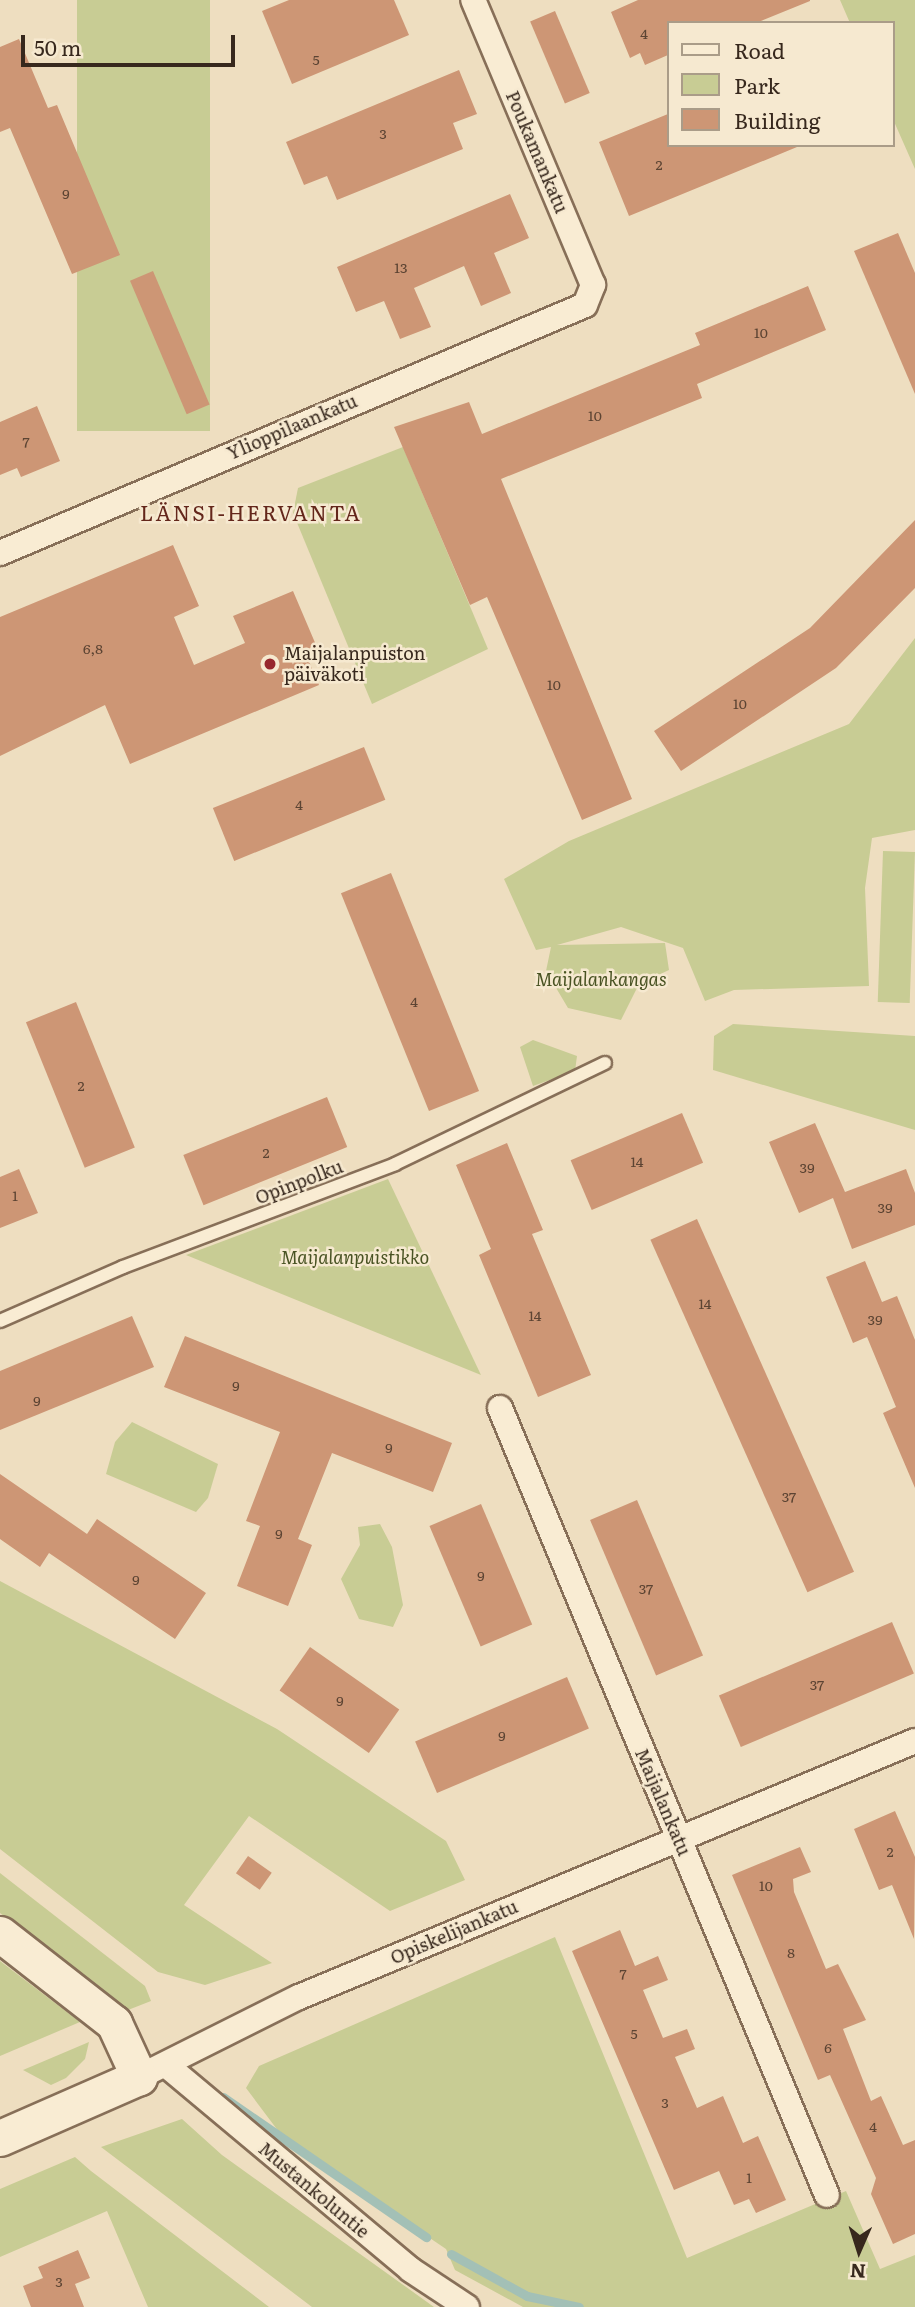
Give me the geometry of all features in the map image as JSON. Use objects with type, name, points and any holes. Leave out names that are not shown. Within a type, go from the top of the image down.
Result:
[{"type":"main road","points":[[0,1934],[114,2023],[153,2071]]},
{"type":"main road","name":"Opiskelijankatu","points":[[0,2138],[153,2071]]},
{"type":"street","name":"Poukamankatu","points":[[473,0],[593,285],[585,304]]},
{"type":"street","name":"Ylioppilaankatu","points":[[0,553],[585,304]]},
{"type":"street","name":"Maijalankatu","points":[[499,1408],[827,2195]]},
{"type":"street","name":"Opiskelijankatu","points":[[153,2071],[299,1997],[915,1741]]},
{"type":"street","name":"Mustankoluntie","points":[[153,2071],[411,2270],[467,2307]]},
{"type":"lane","name":"Opinpolku","points":[[0,1321],[124,1266],[395,1164],[605,1063]]},
{"type":"green space","points":[[77,0],[210,0],[210,431],[77,431]]},
{"type":"green space","points":[[840,0],[915,0],[915,169],[894,122],[894,21],[849,21]]},
{"type":"green space","points":[[403,447],[488,649],[372,704],[293,513],[298,488]]},
{"type":"green space","name":"Maijalankangas","points":[[915,638],[915,830],[872,838],[865,888],[869,986],[734,990],[705,1001],[683,948],[621,927],[557,945],[665,943],[669,970],[639,984],[621,1020],[568,1008],[546,971],[551,947],[536,950],[504,879],[569,841],[849,724]]},
{"type":"green space","points":[[883,851],[915,852],[910,1003],[878,1002]]},
{"type":"green space","points":[[733,1024],[915,1036],[915,1130],[713,1070],[714,1036]]},
{"type":"green space","points":[[533,1040],[577,1056],[575,1071],[533,1086],[520,1047]]},
{"type":"green space","name":"Maijalanpuistikko","points":[[388,1179],[481,1375],[186,1255]]},
{"type":"green space","points":[[132,1422],[218,1464],[208,1498],[196,1512],[106,1474],[115,1442]]},
{"type":"green space","points":[[380,1524],[392,1547],[403,1605],[393,1627],[359,1619],[341,1579],[360,1545],[358,1527]]},
{"type":"green space","points":[[0,1581],[277,1729],[446,1841],[465,1880],[390,1911],[249,1816],[184,1905],[272,1963],[205,1985],[158,1972],[0,1849]]},
{"type":"green space","points":[[0,1873],[145,1986],[151,2001],[128,2010],[116,2004],[0,1913]]},
{"type":"green space","points":[[555,1937],[687,2258],[846,2191],[880,2269],[915,2255],[915,2307],[523,2307],[455,2270],[446,2249],[285,2140],[246,2088],[259,2066]]},
{"type":"green space","points":[[0,1961],[80,2022],[0,2056]]},
{"type":"green space","points":[[89,2042],[85,2059],[66,2078],[51,2085],[23,2070]]},
{"type":"green space","points":[[182,2119],[222,2155],[434,2307],[312,2307],[101,2147]]},
{"type":"green space","points":[[75,2157],[269,2307],[148,2307],[107,2211],[0,2257],[0,2189]]},
{"type":"building","points":[[289,0],[394,0],[409,35],[292,84],[262,11]]},
{"type":"building","points":[[638,0],[810,0],[761,21],[666,21],[666,56],[645,65],[640,53],[630,58],[611,12]]},
{"type":"building","points":[[555,11],[590,93],[565,103],[530,22]]},
{"type":"building","points":[[19,39],[48,108],[57,105],[120,255],[72,274],[10,128],[0,132],[0,47]]},
{"type":"building","points":[[459,70],[477,114],[453,123],[463,149],[337,200],[327,176],[304,185],[286,142]]},
{"type":"building","points":[[666,115],[666,147],[797,147],[629,216],[599,142]]},
{"type":"building","points":[[510,194],[529,238],[494,253],[511,293],[481,306],[464,266],[414,288],[431,327],[400,339],[384,301],[356,312],[337,267]]},
{"type":"building","points":[[898,233],[915,273],[915,394],[854,251]]},
{"type":"building","points":[[153,271],[210,404],[187,414],[130,281]]},
{"type":"building","points":[[808,286],[826,330],[697,384],[702,398],[501,479],[632,799],[582,820],[487,597],[470,605],[394,427],[469,402],[482,434],[700,345],[695,333]]},
{"type":"building","points":[[37,406],[60,461],[21,477],[17,468],[0,475],[0,422]]},
{"type":"building","points":[[915,520],[915,588],[836,668],[681,771],[654,731],[810,628]]},
{"type":"building","points":[[173,545],[199,606],[174,617],[194,665],[245,643],[233,616],[293,591],[319,652],[307,657],[319,685],[130,764],[105,705],[0,756],[0,617]]},
{"type":"building","points":[[364,747],[385,800],[234,861],[213,808]]},
{"type":"building","points":[[391,873],[479,1091],[429,1111],[341,893]]},
{"type":"building","points":[[76,1002],[135,1148],[85,1168],[26,1022]]},
{"type":"building","points":[[327,1097],[347,1147],[204,1205],[183,1155]]},
{"type":"building","points":[[682,1113],[703,1163],[592,1210],[571,1160]]},
{"type":"building","points":[[815,1123],[845,1192],[906,1169],[915,1193],[915,1225],[852,1249],[833,1198],[799,1213],[769,1142]]},
{"type":"building","points":[[507,1143],[543,1230],[532,1234],[591,1375],[538,1397],[479,1255],[491,1249],[456,1165]]},
{"type":"building","points":[[19,1169],[38,1213],[0,1228],[0,1177]]},
{"type":"building","points":[[697,1219],[854,1572],[807,1592],[650,1240]]},
{"type":"building","points":[[865,1261],[882,1302],[897,1296],[915,1340],[915,1488],[883,1413],[896,1407],[867,1337],[853,1343],[826,1277]]},
{"type":"building","points":[[132,1316],[154,1367],[0,1430],[0,1371]]},
{"type":"building","points":[[185,1336],[452,1443],[433,1492],[332,1453],[298,1539],[312,1545],[288,1606],[237,1586],[260,1526],[246,1521],[280,1432],[164,1387]]},
{"type":"building","points":[[0,1474],[87,1534],[97,1519],[206,1593],[175,1639],[49,1553],[40,1567],[0,1539]]},
{"type":"building","points":[[637,1500],[703,1656],[656,1675],[590,1520]]},
{"type":"building","points":[[481,1504],[532,1625],[481,1646],[429,1526]]},
{"type":"building","points":[[892,1622],[914,1674],[741,1747],[719,1695]]},
{"type":"building","points":[[310,1647],[399,1710],[369,1753],[280,1690]]},
{"type":"building","points":[[567,1677],[589,1729],[437,1793],[415,1741]]},
{"type":"building","points":[[895,1811],[915,1857],[914,1939],[892,1885],[879,1890],[854,1829]]},
{"type":"building","points":[[800,1847],[811,1872],[793,1879],[794,1892],[826,1969],[838,1964],[866,2020],[843,2029],[871,2101],[881,2096],[903,2145],[915,2140],[915,2234],[893,2244],[871,2194],[876,2178],[830,2075],[818,2080],[732,1875]]},
{"type":"building","points":[[248,1856],[272,1873],[260,1890],[236,1873]]},
{"type":"building","points":[[620,1930],[635,1966],[658,1956],[668,1980],[643,1990],[663,2038],[687,2029],[695,2049],[675,2057],[697,2108],[723,2096],[743,2143],[758,2136],[786,2200],[756,2213],[749,2199],[734,2205],[719,2171],[674,2190],[572,1951]]},
{"type":"building","points":[[78,2250],[90,2278],[75,2284],[84,2307],[31,2307],[23,2286],[43,2278],[38,2267]]},
{"type":"waterway","points":[[223,2097],[426,2237]]},
{"type":"waterway","points":[[451,2254],[527,2296],[579,2307]]},
{"type":"place","name":"Maijalanpuiston päiväkoti","points":[[270,664]]},
{"type":"district","name":"LÄNSI-HERVANTA","points":[[251,512]]}]
